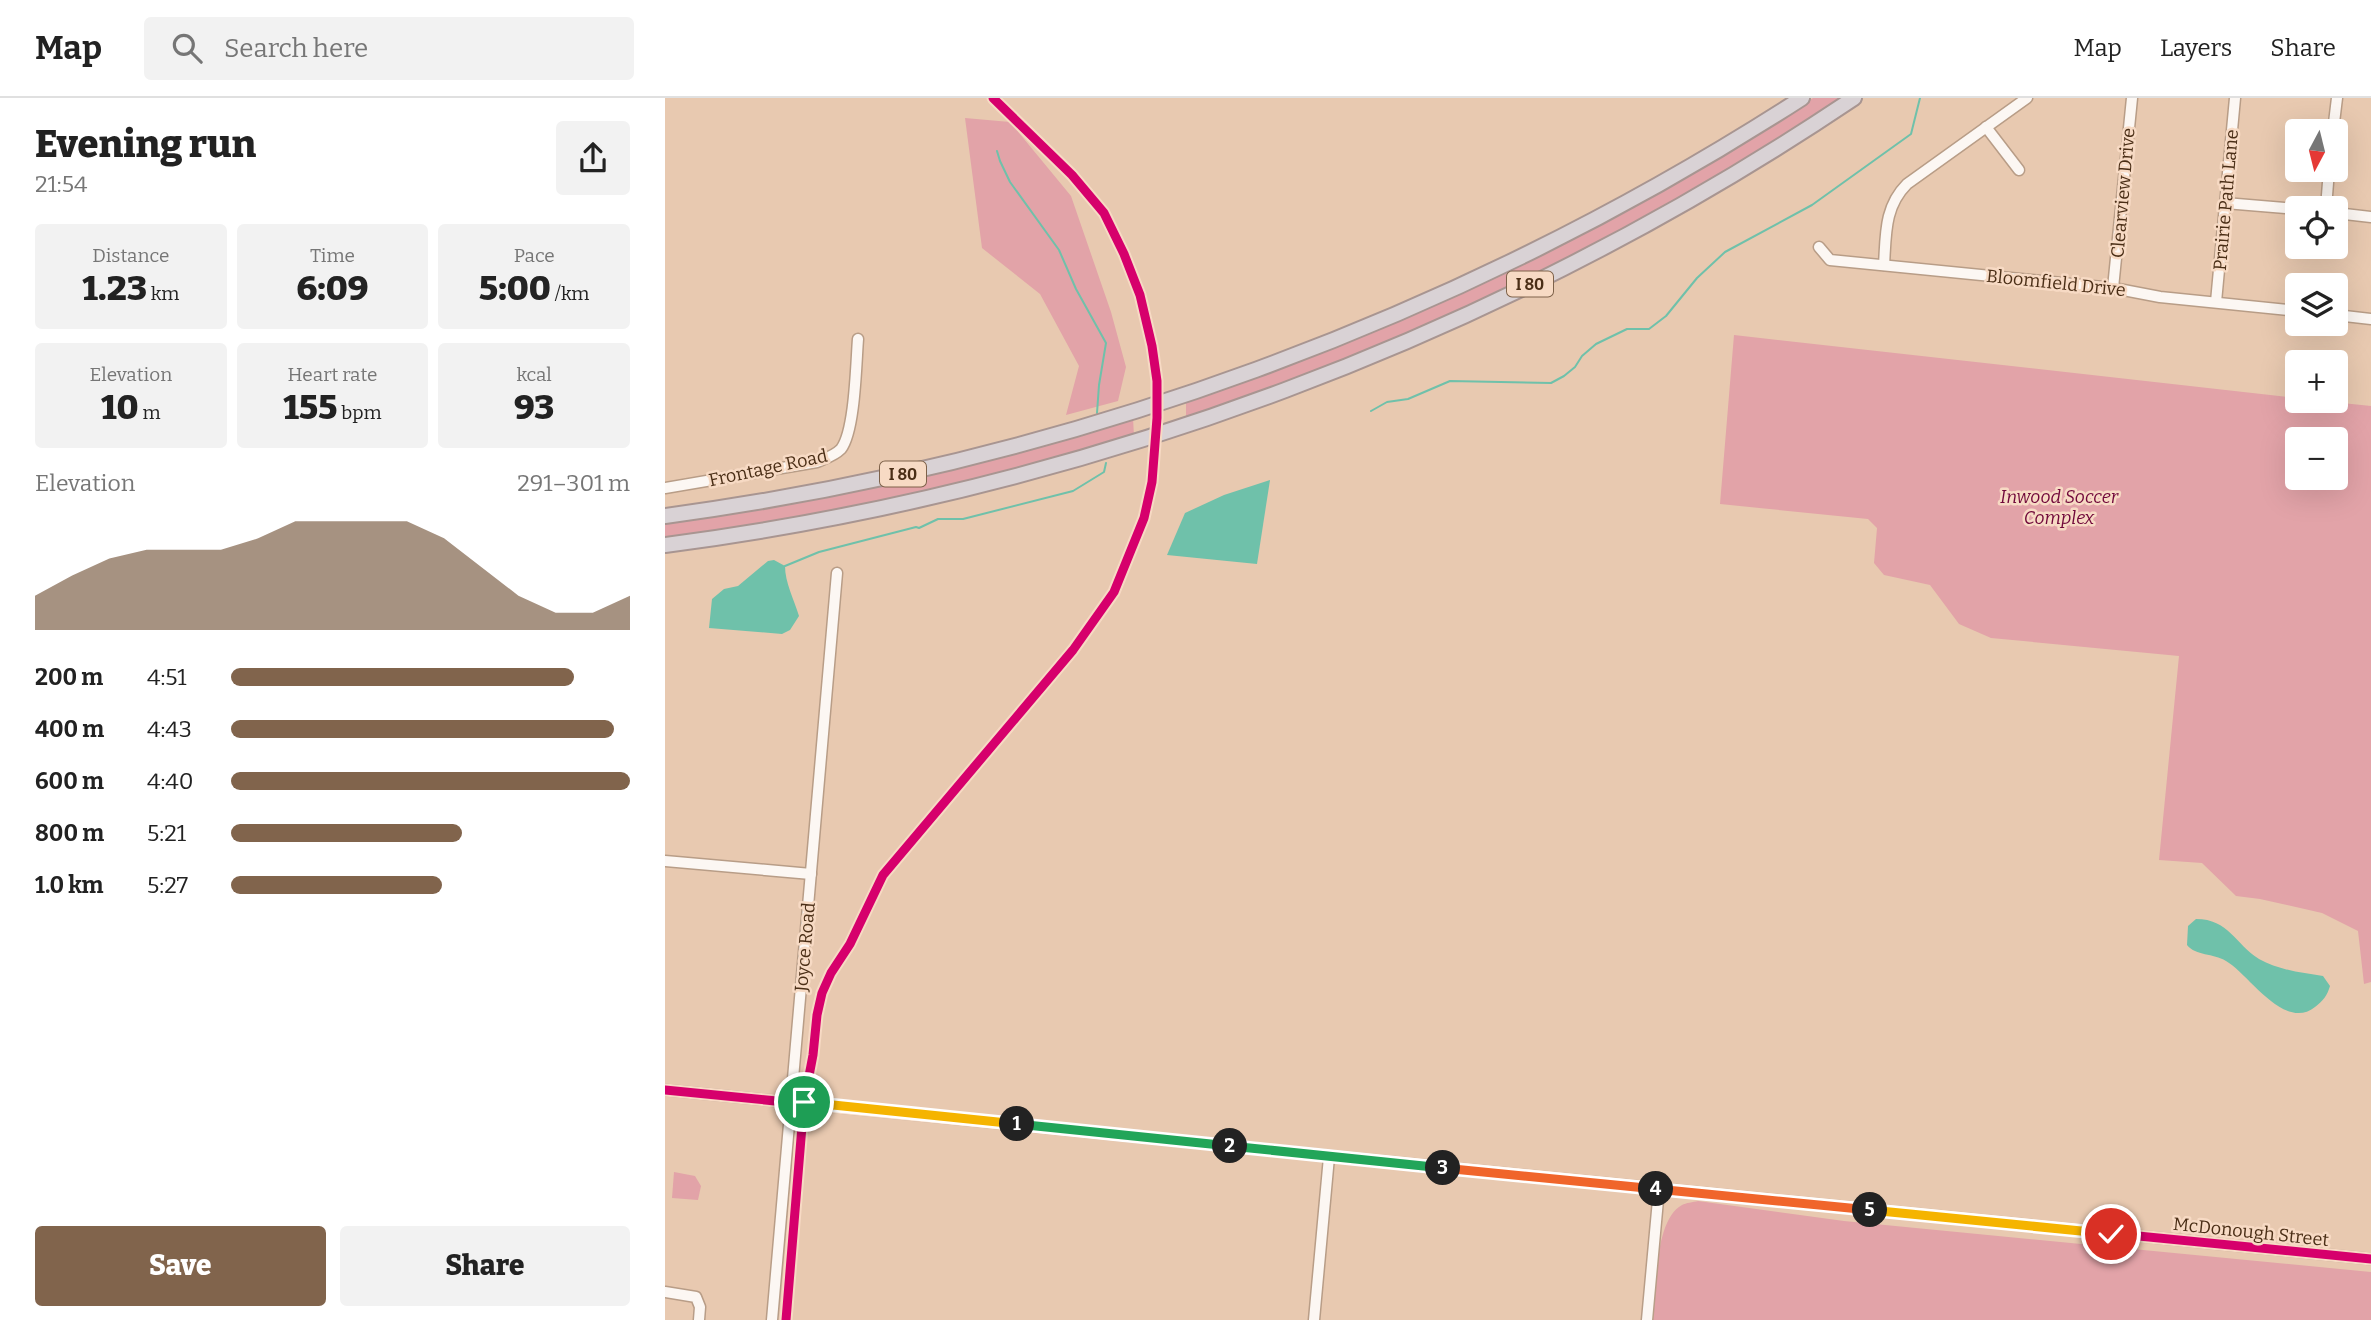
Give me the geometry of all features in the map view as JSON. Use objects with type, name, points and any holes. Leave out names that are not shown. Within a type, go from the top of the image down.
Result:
[{"type":"highway","name":"I 80","points":[[665,516],[766,501],[888,477],[1038,440],[1187,394],[1349,334],[1513,260],[1674,176],[1802,98]]},
{"type":"highway","name":"I 80","points":[[665,545],[769,530],[987,483],[1185,425],[1357,361],[1448,322],[1557,270],[1695,197],[1854,98]]},
{"type":"street","points":[[1884,265],[1887,216],[1899,192],[2027,98]]},
{"type":"street","name":"Clearview Drive","points":[[2113,288],[2132,98]]},
{"type":"street","name":"Prairie Path Lane","points":[[2216,302],[2235,98]]},
{"type":"street","points":[[2334,119],[2336,98]]},
{"type":"street","points":[[1986,127],[2019,170]]},
{"type":"street","points":[[2225,203],[2285,208]]},
{"type":"street","points":[[2348,214],[2371,216]]},
{"type":"street","name":"Bloomfield Drive","points":[[1819,247],[1830,260],[2113,288],[2159,297],[2285,310]]},
{"type":"street","points":[[2348,316],[2371,318]]},
{"type":"street","name":"Frontage Road","points":[[665,488],[817,462],[834,456],[842,447],[849,428],[859,339]]},
{"type":"street","name":"Joyce Road","points":[[772,1320],[837,573]]},
{"type":"street","points":[[665,861],[811,874]]},
{"type":"street","name":"McDonough Street","points":[[665,1090],[2371,1259]]},
{"type":"street","points":[[1314,1320],[1329,1157]]},
{"type":"street","points":[[1647,1320],[1659,1189]]},
{"type":"street","points":[[665,1292],[696,1297],[700,1307],[699,1320]]},
{"type":"green space","points":[[1813,98],[1844,98],[1732,168],[1610,238],[1441,320],[1375,348],[1186,419],[1186,401],[1318,353],[1398,320],[1781,118]]},
{"type":"green space","points":[[965,118],[1010,122],[1071,196],[1111,312],[1126,367],[1118,401],[1066,415],[1079,366],[1040,294],[982,248]]},
{"type":"green space","name":"Inwood Soccer Complex","points":[[1734,335],[2285,397],[2285,413],[2348,413],[2348,404],[2371,406],[2371,982],[2364,984],[2358,931],[2322,913],[2236,896],[2202,863],[2159,860],[2179,656],[1991,638],[1959,624],[1930,585],[1884,575],[1874,563],[1877,528],[1868,519],[1720,504]]},
{"type":"green space","points":[[1133,418],[1134,436],[1003,473],[856,508],[665,540],[665,522],[843,493]]},
{"type":"green space","points":[[674,1172],[695,1176],[701,1186],[698,1200],[672,1198]]},
{"type":"green space","points":[[1698,1201],[1844,1221],[2371,1272],[2371,1320],[1653,1320],[1658,1258],[1666,1225],[1682,1205]]},
{"type":"water","points":[[1270,480],[1257,564],[1167,555],[1185,513],[1224,495]]},
{"type":"water","points":[[774,560],[785,566],[788,585],[799,616],[790,630],[782,634],[709,628],[712,599],[724,589],[738,586],[768,561]]},
{"type":"water","points":[[2196,919],[2216,923],[2267,963],[2291,971],[2323,976],[2330,986],[2326,995],[2315,1007],[2303,1013],[2279,1007],[2235,967],[2216,957],[2195,951],[2187,945],[2188,926]]},
{"type":"waterway","points":[[1371,411],[1387,402],[1408,399],[1450,381],[1551,383],[1575,367],[1582,356],[1596,344],[1627,329],[1649,329],[1666,316],[1697,278],[1725,252],[1812,205],[1911,134],[1920,98]]},
{"type":"waterway","points":[[997,151],[1010,182],[1059,250],[1076,289],[1106,343],[1097,413]]},
{"type":"waterway","points":[[785,566],[819,552],[919,528],[938,519],[963,519],[1073,491],[1104,472],[1106,463]]},
{"type":"cycle path","points":[[786,1320],[804,1102],[822,993],[831,973],[850,944],[883,875],[1073,650],[1114,592],[1144,518],[1152,482],[1157,381],[1140,295],[1124,254],[1104,213],[1072,175],[993,98]]},
{"type":"cycle path","points":[[665,1090],[2371,1259]]},
{"type":"route","points":[[804,1102],[2111,1234]]}]
